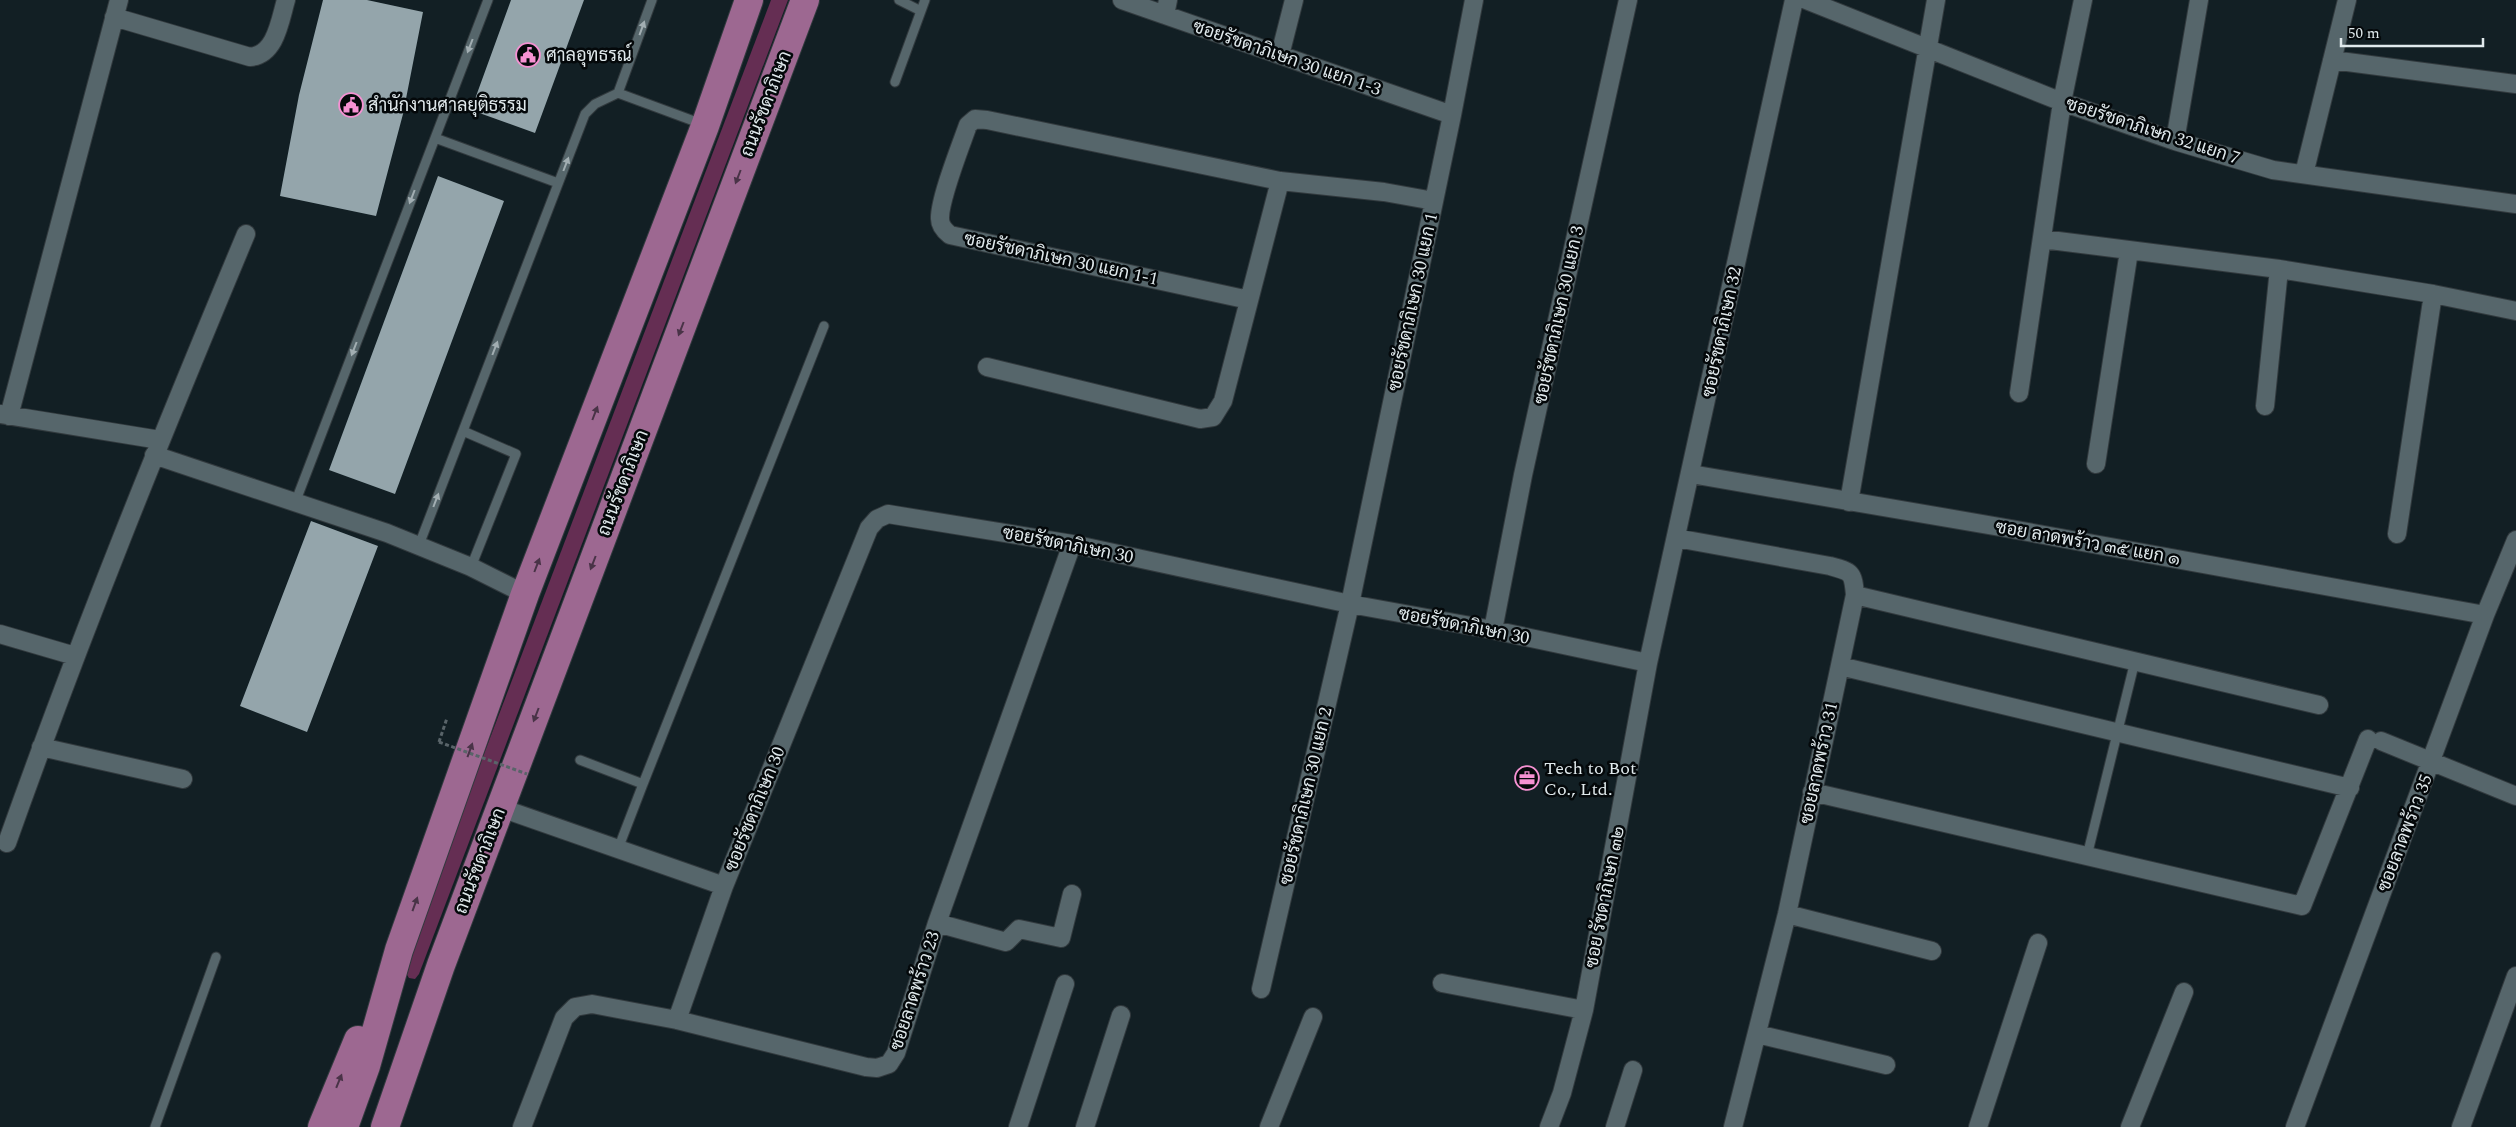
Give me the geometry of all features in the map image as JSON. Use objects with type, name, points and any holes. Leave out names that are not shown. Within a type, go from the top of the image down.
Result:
[{"type":"main road","points":[[344,1127],[366,1066],[399,950],[526,594],[705,126],[749,0]]},
{"type":"main road","name":"ถนนรัชดาภิเษก","points":[[385,1127],[441,965],[805,0]]},
{"type":"main road","points":[[322,1127],[341,1077],[399,950]]},
{"type":"main road","name":"ถนนรัชดาภิเษก","points":[[370,1127],[441,965]]},
{"type":"street","points":[[286,0],[270,47],[258,56],[250,57],[116,8],[5,415],[157,448],[295,503],[419,545],[471,567],[526,594]]},
{"type":"street","name":"ซอยรัชดาภิเษก 30 แยก 1-3","points":[[1122,0],[1166,8],[1280,55],[1452,115]]},
{"type":"street","points":[[1280,55],[1294,0]]},
{"type":"street","name":"ซอยรัชดาภิเษก 30 แยก 1","points":[[1350,604],[1452,115],[1474,0]]},
{"type":"street","name":"ซอยรัชดาภิเษก 30 แยก 3","points":[[1493,630],[1523,475],[1628,0]]},
{"type":"street","name":"ซอยรัชดาภิเษก 32","points":[[1648,663],[1794,0]]},
{"type":"street","name":"ซอยรัชดาภิเษก 32 แยก 7","points":[[1806,0],[1926,46],[2062,102],[2174,142],[2273,170],[2516,204]]},
{"type":"street","points":[[1849,502],[1926,46],[1936,0]]},
{"type":"street","points":[[2019,393],[2062,102],[2084,0]]},
{"type":"street","points":[[2174,142],[2199,0]]},
{"type":"street","points":[[2304,174],[2347,0]]},
{"type":"street","points":[[2332,60],[2516,84]]},
{"type":"street","name":"ซอยรัชดาภิเษก 30 แยก 1-1","points":[[1249,300],[950,235],[944,230],[940,220],[943,201],[968,125],[975,119],[987,120],[1280,181],[1434,200]]},
{"type":"street","points":[[987,368],[1200,418],[1213,417],[1223,401],[1280,181]]},
{"type":"street","points":[[7,843],[75,656],[157,448],[246,234]]},
{"type":"street","points":[[2042,239],[2279,269],[2433,294],[2516,311]]},
{"type":"street","points":[[2096,464],[2129,251]]},
{"type":"street","points":[[2265,406],[2279,269]]},
{"type":"street","points":[[2397,534],[2433,294]]},
{"type":"street","name":"ซอย ลาดพร้าว ๓๕ แยก ๑","points":[[1691,474],[2000,527],[2485,615]]},
{"type":"street","name":"ซอยรัชดาภิเษก 30","points":[[677,1020],[724,886],[869,528],[876,518],[888,514],[1072,544],[1350,604],[1493,630],[1648,663]]},
{"type":"street","name":"ซอยลาดพร้าว 31","points":[[1676,538],[1849,571],[1854,578],[1855,595],[1787,914],[1733,1127]]},
{"type":"street","name":"ซอยลาดพร้าว 35","points":[[2295,1127],[2485,615],[2516,540]]},
{"type":"street","name":"ซอยลาดพร้าว 23","points":[[522,1127],[564,1018],[576,1007],[592,1004],[677,1020],[866,1067],[877,1068],[889,1064],[896,1053],[937,923],[1072,544]]},
{"type":"street","points":[[1855,595],[2319,705]]},
{"type":"street","name":"ซอยรัชดาภิเษก 30 แยก 2","points":[[1261,989],[1350,604]]},
{"type":"street","points":[[0,634],[75,656]]},
{"type":"street","name":"ซอย รัชดาภิเษก ๓๒","points":[[1549,1127],[1562,1093],[1584,1010],[1648,663]]},
{"type":"street","points":[[1840,666],[2350,788]]},
{"type":"street","points":[[1812,792],[2302,906],[2350,788],[2374,740],[2432,761],[2516,796]]},
{"type":"street","points":[[41,747],[183,779]]},
{"type":"street","name":"ซอยรัชดาภิเษก 30","points":[[501,808],[724,886]]},
{"type":"street","points":[[937,923],[1006,942],[1019,929],[1060,938],[1072,894]]},
{"type":"street","points":[[1787,914],[1932,951]]},
{"type":"street","points":[[1978,1127],[2038,943]]},
{"type":"street","points":[[2461,1127],[2516,976]]},
{"type":"street","points":[[1442,983],[1584,1010]]},
{"type":"street","points":[[1018,1127],[1065,984]]},
{"type":"street","points":[[2130,1127],[2184,992]]},
{"type":"street","points":[[1085,1127],[1121,1015]]},
{"type":"street","points":[[1269,1127],[1313,1017]]},
{"type":"street","points":[[1757,1034],[1886,1065]]},
{"type":"street","points":[[1615,1127],[1633,1070]]},
{"type":"lane","points":[[295,503],[488,0]]},
{"type":"lane","points":[[419,545],[585,114],[595,104],[618,93],[652,0]]},
{"type":"lane","points":[[899,0],[921,11]]},
{"type":"lane","points":[[895,82],[925,0]]},
{"type":"lane","points":[[618,93],[705,126]]},
{"type":"lane","points":[[435,138],[558,183]]},
{"type":"lane","points":[[618,849],[824,326]]},
{"type":"lane","points":[[463,431],[516,454],[471,567]]},
{"type":"lane","points":[[2087,856],[2135,661]]},
{"type":"lane","points":[[580,760],[642,784]]},
{"type":"lane","points":[[155,1127],[216,957]]},
{"type":"path","points":[[448,718],[439,742],[527,774]]},
{"type":"shaded area","points":[[771,0],[788,0],[419,974],[415,979],[409,978],[406,973],[471,788]]},
{"type":"building","name":"สำนักงานศาลยุติธรรม","points":[[323,0],[367,0],[423,12],[403,114],[376,216],[280,196],[299,95]]},
{"type":"building","name":"ศาลอุทธรณ์","points":[[511,0],[584,0],[535,133],[471,110]]},
{"type":"building","points":[[438,176],[504,201],[395,494],[329,470]]},
{"type":"building","points":[[311,521],[378,546],[307,732],[240,706]]},
{"type":"place","name":"ศาลอุทธรณ์","points":[[528,55]]},
{"type":"place","name":"สำนักงานศาลยุติธรรม","points":[[351,105]]},
{"type":"place","name":"Tech to Bot Co., Ltd.","points":[[1527,778]]}]
